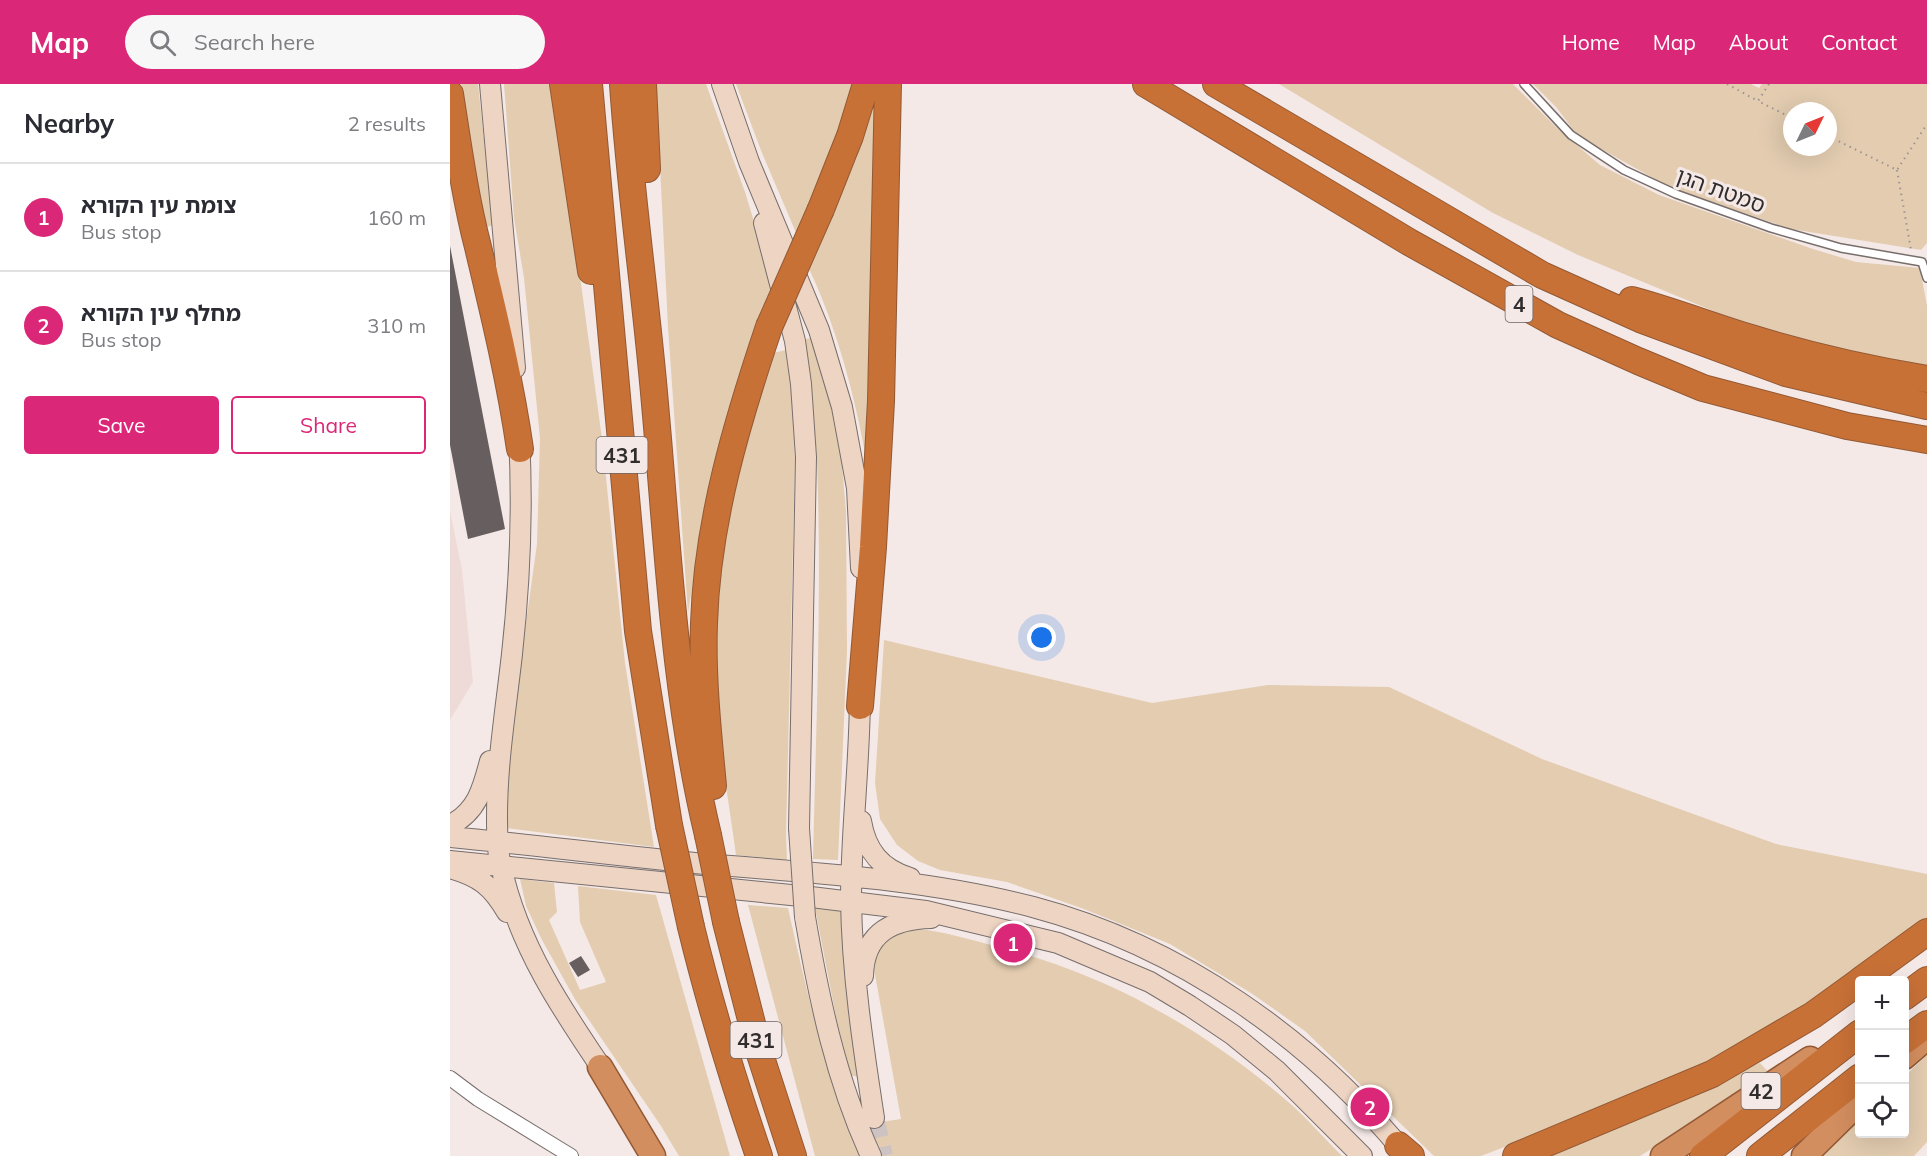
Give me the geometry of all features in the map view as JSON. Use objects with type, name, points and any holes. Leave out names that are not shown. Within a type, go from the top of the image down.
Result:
[{"type":"highway","points":[[563,84],[633,581]]},
{"type":"highway","name":"431","points":[[589,84],[638,631],[669,825],[692,927],[732,1078],[759,1156]]},
{"type":"highway","name":"431","points":[[623,84],[653,376],[677,647],[691,749],[712,835],[725,914],[759,1051],[793,1156]]},
{"type":"highway","points":[[643,84],[653,376]]},
{"type":"highway","points":[[712,835],[704,688],[704,621],[716,522],[754,371],[770,327],[843,155],[866,84]]},
{"type":"highway","points":[[860,706],[873,547],[881,401],[888,84]]},
{"type":"highway","name":"4","points":[[1146,84],[1409,243],[1558,325],[1703,388],[1847,426],[1927,440]]},
{"type":"highway","name":"4","points":[[1216,84],[1542,275],[1640,319],[1786,373],[1927,406]]},
{"type":"highway","points":[[450,94],[469,203],[508,376],[520,449]]},
{"type":"highway","points":[[1542,275],[1678,313],[1815,357],[1927,379]]},
{"type":"highway","points":[[1867,976],[1927,932]]},
{"type":"highway","points":[[1909,994],[1927,980]]},
{"type":"highway","points":[[1519,1156],[1712,1074],[1813,1015],[1855,985]]},
{"type":"highway","points":[[714,1016],[753,1156]]},
{"type":"highway","points":[[1909,1038],[1927,1024]]},
{"type":"highway","name":"42","points":[[1663,1156],[1855,1030]]},
{"type":"highway","points":[[1704,1156],[1855,1037]]},
{"type":"highway","points":[[1909,1053],[1927,1037]]},
{"type":"highway","points":[[600,1066],[653,1156]]},
{"type":"highway","points":[[1760,1156],[1855,1081]]},
{"type":"highway","points":[[1804,1156],[1855,1106]]},
{"type":"main road","points":[[490,84],[514,352],[520,449],[520,564],[498,768],[498,841],[500,865],[527,946]]},
{"type":"main road","points":[[722,84],[749,162],[819,330],[842,407],[852,458],[859,511],[861,564],[860,706],[851,901],[861,1033],[874,1118]]},
{"type":"main road","points":[[749,162],[795,341],[806,457],[799,828],[804,917],[832,1049],[850,1107],[871,1156]]},
{"type":"main road","points":[[450,825],[472,809],[483,791],[507,695]]},
{"type":"main road","points":[[857,796],[866,843],[881,864],[905,877],[1073,919],[1111,932],[1164,957],[1207,981],[1297,1046],[1330,1074],[1405,1152]]},
{"type":"main road","points":[[450,837],[944,888]]},
{"type":"main road","points":[[450,861],[851,901],[926,911],[1058,944],[1150,982],[1190,1005],[1253,1050],[1277,1071],[1362,1156]]},
{"type":"main road","points":[[450,868],[468,873],[491,889],[556,998],[661,1156]]},
{"type":"main road","points":[[861,1033],[863,970],[873,939],[893,925],[916,919],[959,918]]},
{"type":"street","points":[[450,1078],[478,1099],[571,1156]]},
{"type":"lane","name":"סמטת הגן","points":[[1524,84],[1571,135],[1624,170],[1676,195],[1771,228],[1841,248],[1912,259]]},
{"type":"lane","points":[[1912,259],[1922,262],[1927,278]]},
{"type":"path","points":[[1727,84],[1783,114]]},
{"type":"path","points":[[1758,101],[1769,84]]},
{"type":"path","points":[[1912,259],[1897,170],[1927,124]]},
{"type":"path","points":[[1837,140],[1897,170]]},
{"type":"shaded area","points":[[461,84],[478,84],[493,225],[483,228]]},
{"type":"shaded area","points":[[504,84],[554,84],[602,439],[625,663],[654,847],[506,828],[514,709],[537,544],[540,438],[524,278],[514,218]]},
{"type":"shaded area","points":[[656,84],[706,84],[745,192],[773,284],[725,425],[699,544],[688,613],[668,327]]},
{"type":"shaded area","points":[[736,84],[856,84],[797,235],[762,153]]},
{"type":"shaded area","points":[[877,84],[870,483],[847,374],[830,319],[809,269],[857,157]]},
{"type":"shaded area","points":[[1279,84],[1513,84],[1559,130],[1600,165],[1659,195],[1856,262],[1920,268],[1927,306],[1927,370],[1867,359],[1718,313],[1578,255],[1493,213]]},
{"type":"shaded area","points":[[1533,84],[1751,84],[1759,88],[1762,84],[1927,84],[1927,243],[1921,250],[1791,229],[1671,188],[1578,136],[1556,107]]},
{"type":"shaded area","points":[[814,337],[840,440],[846,512],[847,651],[838,860],[813,859],[819,561],[817,462],[802,340]]},
{"type":"shaded area","points":[[786,350],[793,402],[795,461],[787,860],[736,855],[719,730],[715,680],[716,616],[732,502],[769,354]]},
{"type":"shaded area","points":[[450,511],[462,570],[473,682],[450,720]]},
{"type":"shaded area","points":[[884,640],[1152,703],[1268,685],[1389,687],[1542,759],[1776,844],[1927,874],[1927,920],[1820,997],[1716,1060],[1648,1092],[1481,1156],[1434,1156],[1305,1031],[1251,993],[1170,944],[1084,909],[1007,882],[940,870],[918,861],[897,845],[880,819],[875,783]]},
{"type":"shaded area","points":[[520,879],[554,883],[557,912],[549,920],[580,990],[606,982],[580,922],[578,886],[656,895],[730,1156],[679,1156],[576,1001],[526,906]]},
{"type":"shaded area","points":[[748,905],[788,908],[827,1065],[859,1156],[815,1156]]},
{"type":"shaded area","points":[[815,908],[844,912],[848,1010],[858,1077],[850,1075],[836,1017]]},
{"type":"shaded area","points":[[907,928],[947,934],[1030,956],[1071,970],[1151,1006],[1225,1052],[1260,1079],[1294,1107],[1342,1156],[884,1156],[867,1124],[901,1119],[874,969],[878,948],[891,936]]},
{"type":"shaded area","points":[[1927,1055],[1927,1142],[1914,1156],[1822,1156],[1855,1123],[1855,1138],[1909,1138],[1909,1072]]},
{"type":"shaded area","points":[[1760,1063],[1771,1075],[1640,1156],[1552,1156]]},
{"type":"building","points":[[450,246],[505,529],[468,539],[450,445]]},
{"type":"building","points":[[581,956],[590,970],[578,977],[569,963]]},
{"type":"tunnel","points":[[874,1118],[883,1156]]},
{"type":"place","name":"צומת עין הקורא","points":[[1013,943]]},
{"type":"place","name":"מחלף עין הקורא","points":[[1370,1107]]}]
